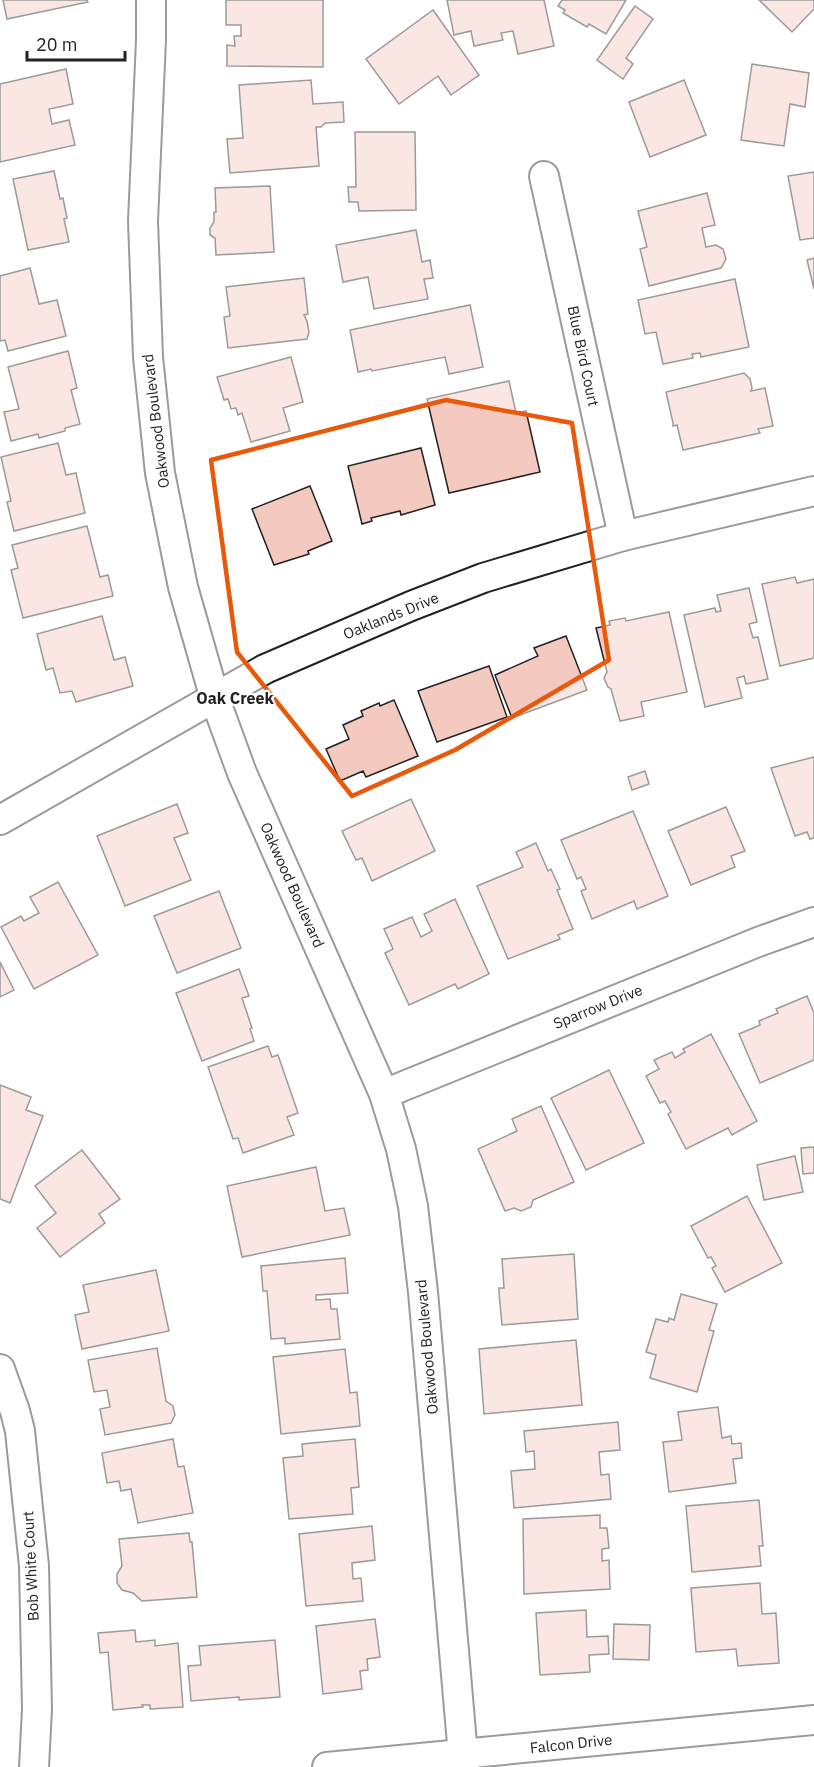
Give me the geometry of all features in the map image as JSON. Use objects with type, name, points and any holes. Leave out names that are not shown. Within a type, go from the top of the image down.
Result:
[{"type":"street","name":"Oakwood Boulevard","points":[[151,0],[143,221],[148,357],[160,473],[183,586],[215,699],[242,773],[384,1095],[401,1149],[413,1206],[423,1292],[463,1761]]},
{"type":"street","name":"Blue Bird Court","points":[[543,176],[623,536]]},
{"type":"street","name":"Oaklands Drive","points":[[0,820],[265,669],[411,606],[483,578],[623,536],[814,491]]},
{"type":"street","name":"Sparrow Drive","points":[[384,1095],[758,942],[814,922]]},
{"type":"street","name":"Bob White Court","points":[[0,1369],[20,1431],[34,1566],[37,1708],[34,1767]]},
{"type":"street","name":"Falcon Drive","points":[[327,1767],[463,1761],[814,1720]]},
{"type":"highlighted area","points":[[446,400],[572,423],[609,660],[455,750],[352,796],[237,652],[211,460]]},
{"type":"building","points":[[3,0],[87,0],[88,2],[7,19]]},
{"type":"building","points":[[226,0],[323,0],[323,67],[227,66],[227,45],[235,46],[234,36],[241,36],[241,25],[226,25]]},
{"type":"building","points":[[447,0],[544,0],[554,46],[518,54],[513,31],[501,33],[503,40],[474,46],[471,31],[454,35]]},
{"type":"building","points":[[562,0],[626,0],[606,34],[589,24],[587,27],[563,13],[565,10],[558,6]]},
{"type":"building","points":[[759,0],[814,0],[814,9],[792,32]]},
{"type":"building","points":[[635,6],[653,19],[626,58],[633,64],[623,79],[597,60]]},
{"type":"building","points":[[433,10],[479,75],[451,95],[438,76],[399,104],[366,59]]},
{"type":"building","points":[[752,64],[809,73],[805,107],[790,104],[784,146],[741,140]]},
{"type":"building","points":[[66,69],[73,104],[49,109],[52,124],[69,120],[75,145],[0,162],[0,84]]},
{"type":"building","points":[[311,80],[313,104],[343,102],[344,122],[325,123],[321,127],[316,127],[319,166],[230,173],[227,139],[243,138],[239,85]]},
{"type":"building","points":[[684,80],[706,135],[650,157],[629,102]]},
{"type":"building","points":[[355,132],[415,132],[416,210],[359,211],[358,202],[349,202],[348,187],[356,187]]},
{"type":"building","points":[[54,171],[60,199],[63,198],[67,218],[64,219],[69,242],[28,250],[13,179]]},
{"type":"building","points":[[814,172],[814,238],[800,240],[788,176]]},
{"type":"building","points":[[270,186],[274,252],[216,255],[215,238],[210,235],[214,212],[216,212],[215,188]]},
{"type":"building","points":[[707,193],[715,225],[702,228],[706,247],[716,245],[723,249],[726,259],[721,268],[649,286],[640,249],[647,247],[638,211]]},
{"type":"building","points":[[416,230],[422,262],[430,260],[433,278],[424,279],[428,299],[374,309],[368,277],[343,282],[336,245]]},
{"type":"building","points":[[814,258],[814,289],[807,260]]},
{"type":"building","points":[[30,268],[39,304],[57,300],[66,336],[8,351],[5,340],[0,341],[0,276]]},
{"type":"building","points":[[304,278],[308,314],[304,315],[309,332],[307,339],[228,348],[224,317],[230,316],[226,287]]},
{"type":"building","points":[[735,279],[749,347],[701,357],[700,353],[692,354],[693,358],[663,364],[656,332],[645,334],[638,300]]},
{"type":"building","points":[[470,305],[483,367],[449,374],[445,357],[358,372],[350,330]]},
{"type":"building","points":[[68,351],[77,388],[71,390],[80,424],[39,438],[38,434],[11,441],[4,412],[19,409],[8,367]]},
{"type":"building","points":[[291,357],[303,402],[283,408],[290,431],[251,442],[242,413],[238,415],[236,408],[231,409],[228,399],[224,400],[217,377]]},
{"type":"building","points":[[744,373],[750,379],[751,391],[765,388],[773,426],[758,429],[760,433],[683,450],[677,425],[673,426],[666,392]]},
{"type":"building","points":[[509,381],[516,413],[526,411],[540,472],[449,493],[427,399]]},
{"type":"building","points":[[58,443],[66,475],[76,473],[85,513],[14,531],[7,502],[11,501],[1,457]]},
{"type":"building","points":[[421,448],[435,505],[401,515],[400,511],[371,518],[372,521],[362,524],[348,466]]},
{"type":"building","points":[[310,486],[332,541],[308,551],[309,554],[274,565],[252,509]]},
{"type":"building","points":[[87,526],[100,577],[108,575],[113,596],[23,618],[11,570],[18,568],[12,545]]},
{"type":"building","points":[[795,577],[797,583],[814,579],[814,658],[780,666],[762,584]]},
{"type":"building","points":[[749,588],[757,622],[749,624],[753,638],[758,637],[768,679],[746,684],[744,676],[737,678],[742,698],[705,707],[684,615],[715,608],[716,612],[721,611],[717,595]]},
{"type":"building","points":[[669,612],[687,692],[641,702],[644,716],[620,721],[611,689],[604,678],[607,672],[596,628],[610,625],[609,621],[625,618],[626,621]]},
{"type":"building","points":[[102,616],[114,660],[125,657],[133,686],[76,702],[72,691],[60,693],[53,668],[46,670],[37,634]]},
{"type":"building","points":[[566,636],[587,690],[512,718],[495,675],[538,656],[534,648]]},
{"type":"building","points":[[489,666],[507,717],[437,742],[418,691]]},
{"type":"building","points":[[394,700],[418,756],[366,777],[363,771],[340,781],[326,749],[349,739],[343,725],[363,716],[361,711],[379,703],[380,706]]},
{"type":"building","points":[[814,757],[814,838],[810,839],[807,832],[795,836],[771,768]]},
{"type":"building","points":[[645,771],[649,784],[632,790],[628,777]]},
{"type":"building","points":[[411,799],[435,851],[372,881],[362,858],[356,860],[342,831]]},
{"type":"building","points":[[177,804],[188,833],[174,838],[191,880],[125,906],[97,836]]},
{"type":"building","points":[[726,807],[745,851],[731,856],[735,867],[691,885],[668,831]]},
{"type":"building","points":[[633,811],[668,896],[637,909],[634,901],[592,919],[581,891],[586,889],[581,877],[577,879],[561,840]]},
{"type":"building","points":[[536,843],[548,871],[551,869],[560,889],[557,890],[573,929],[558,935],[560,939],[508,959],[477,886],[523,867],[516,852]]},
{"type":"building","points":[[58,882],[98,955],[34,989],[1,927],[21,916],[24,921],[39,913],[30,897]]},
{"type":"building","points":[[219,891],[241,948],[177,973],[154,916]]},
{"type":"building","points":[[455,899],[489,974],[458,989],[455,984],[409,1005],[385,953],[393,949],[384,929],[412,917],[421,937],[432,931],[424,914]]},
{"type":"building","points":[[0,962],[14,990],[0,997]]},
{"type":"building","points":[[239,969],[249,996],[242,998],[254,1041],[202,1061],[176,993]]},
{"type":"building","points":[[807,996],[814,1013],[814,1060],[760,1083],[739,1034],[760,1025],[759,1021],[778,1013],[776,1009]]},
{"type":"building","points":[[711,1034],[757,1121],[732,1135],[728,1128],[686,1149],[668,1114],[671,1112],[665,1101],[660,1103],[646,1076],[659,1069],[654,1060],[672,1052],[675,1058],[685,1052],[683,1049]]},
{"type":"building","points":[[268,1046],[272,1057],[278,1055],[298,1113],[287,1117],[294,1135],[243,1153],[238,1138],[233,1139],[208,1067]]},
{"type":"building","points":[[609,1070],[644,1143],[586,1170],[551,1098]]},
{"type":"building","points":[[0,1085],[31,1097],[26,1110],[43,1116],[10,1203],[0,1199]]},
{"type":"building","points":[[541,1106],[574,1182],[533,1200],[531,1207],[521,1211],[514,1208],[505,1211],[478,1149],[517,1131],[512,1119]]},
{"type":"building","points":[[814,1147],[814,1173],[803,1174],[801,1148]]},
{"type":"building","points":[[82,1150],[120,1199],[99,1214],[105,1223],[60,1257],[37,1228],[56,1213],[35,1186]]},
{"type":"building","points":[[795,1156],[803,1192],[764,1200],[757,1165]]},
{"type":"building","points":[[316,1167],[325,1211],[344,1208],[350,1235],[242,1257],[227,1186]]},
{"type":"building","points":[[747,1196],[782,1263],[725,1292],[712,1268],[716,1266],[711,1257],[708,1258],[691,1226]]},
{"type":"building","points":[[574,1254],[578,1319],[502,1325],[499,1288],[504,1288],[502,1259]]},
{"type":"building","points":[[345,1258],[348,1293],[316,1295],[316,1300],[330,1299],[331,1309],[337,1309],[340,1339],[285,1344],[285,1338],[271,1339],[267,1291],[263,1291],[261,1266]]},
{"type":"building","points":[[156,1270],[169,1331],[82,1349],[75,1315],[89,1312],[83,1285]]},
{"type":"building","points":[[681,1294],[717,1304],[709,1330],[714,1331],[697,1392],[650,1378],[656,1355],[646,1352],[656,1319],[668,1322],[669,1318],[674,1320]]},
{"type":"building","points":[[576,1340],[582,1405],[484,1414],[479,1349]]},
{"type":"building","points":[[157,1348],[166,1401],[173,1406],[175,1415],[171,1423],[105,1435],[100,1409],[110,1407],[107,1390],[94,1392],[88,1360]]},
{"type":"building","points":[[345,1349],[350,1393],[357,1392],[360,1426],[281,1434],[273,1357]]},
{"type":"building","points":[[718,1407],[722,1438],[731,1436],[732,1444],[741,1443],[742,1458],[733,1459],[736,1483],[669,1492],[663,1442],[682,1440],[678,1412]]},
{"type":"building","points":[[618,1422],[620,1450],[599,1452],[601,1475],[609,1474],[611,1499],[514,1508],[511,1471],[535,1469],[534,1451],[526,1452],[524,1431]]},
{"type":"building","points":[[173,1439],[178,1467],[184,1466],[193,1513],[138,1523],[131,1489],[121,1491],[119,1481],[107,1483],[102,1453]]},
{"type":"building","points":[[355,1439],[359,1487],[351,1488],[353,1514],[289,1519],[283,1458],[303,1456],[302,1444]]},
{"type":"building","points":[[759,1500],[763,1546],[759,1546],[761,1566],[692,1572],[686,1506]]},
{"type":"building","points":[[600,1515],[600,1528],[607,1528],[609,1548],[602,1549],[602,1561],[609,1560],[610,1589],[524,1594],[523,1519]]},
{"type":"building","points":[[372,1526],[375,1560],[352,1563],[353,1579],[361,1578],[363,1601],[306,1606],[299,1534]]},
{"type":"building","points":[[189,1533],[190,1542],[192,1542],[197,1597],[142,1601],[133,1593],[122,1590],[117,1583],[117,1574],[122,1566],[119,1539]]},
{"type":"building","points":[[760,1583],[762,1614],[776,1613],[779,1663],[738,1666],[736,1649],[696,1652],[691,1588]]},
{"type":"building","points":[[586,1610],[587,1637],[608,1636],[609,1654],[589,1655],[590,1672],[540,1675],[536,1613]]},
{"type":"building","points":[[375,1619],[380,1657],[367,1659],[368,1670],[360,1671],[362,1689],[323,1694],[316,1626]]},
{"type":"building","points":[[614,1624],[650,1625],[649,1660],[613,1659]]},
{"type":"building","points":[[135,1630],[136,1642],[155,1640],[155,1646],[178,1643],[183,1707],[150,1709],[150,1705],[142,1705],[143,1707],[113,1710],[108,1652],[100,1653],[98,1633]]},
{"type":"building","points":[[275,1640],[280,1697],[239,1700],[239,1697],[191,1701],[188,1666],[201,1665],[199,1646]]},
{"type":"district","name":"Oak Creek","points":[[235,698]]}]
